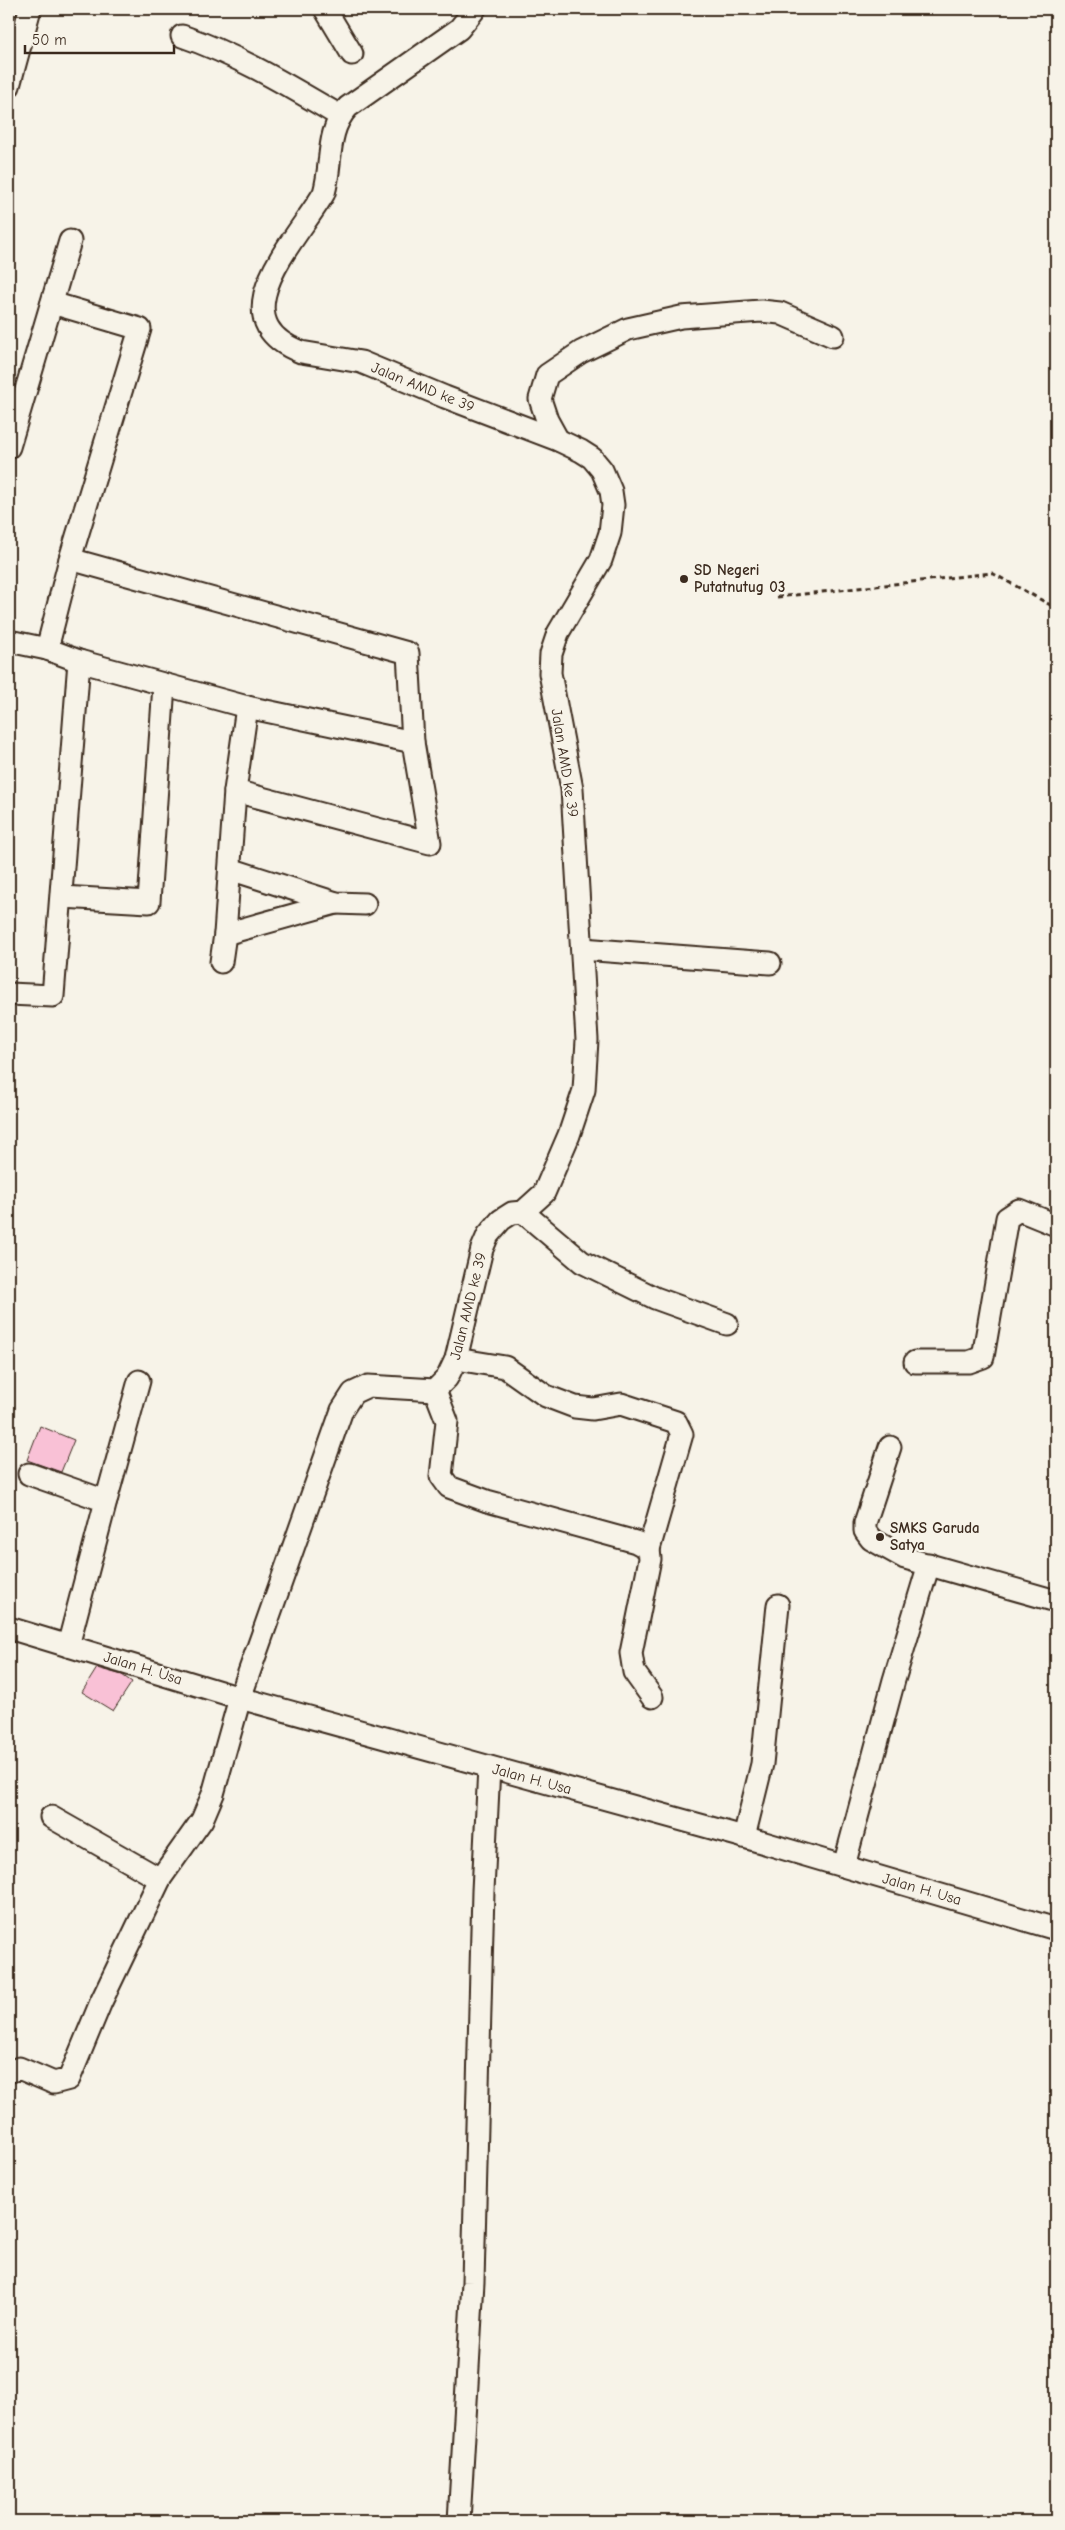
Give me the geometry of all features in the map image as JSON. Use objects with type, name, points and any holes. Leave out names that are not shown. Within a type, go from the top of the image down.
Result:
[{"type":"street","points":[[9,86],[30,9]]},
{"type":"street","points":[[325,9],[352,54]]},
{"type":"street","name":"Jalan AMD ke 39","points":[[435,1390],[447,1378],[456,1360],[482,1249],[488,1235],[501,1220],[512,1213],[523,1212],[544,1193],[584,1090],[587,1040],[572,789],[550,673],[551,654],[558,633],[601,560],[610,532],[613,506],[611,491],[602,470],[581,450],[362,362],[297,350],[279,341],[264,324],[263,293],[273,272],[324,193],[328,179],[332,135],[340,116],[348,107],[459,30],[475,9]]},
{"type":"street","points":[[182,36],[208,44],[262,71],[340,116]]},
{"type":"street","points":[[9,447],[70,241]]},
{"type":"street","points":[[47,649],[70,559],[140,329],[52,303]]},
{"type":"street","points":[[558,440],[547,420],[540,399],[547,375],[581,352],[628,329],[681,317],[761,311],[780,313],[833,336]]},
{"type":"street","points":[[70,559],[408,653],[413,742],[430,843],[235,791]]},
{"type":"street","points":[[9,641],[47,649],[79,661],[247,707],[413,742]]},
{"type":"street","points":[[9,994],[53,996],[79,661]]},
{"type":"street","points":[[62,897],[149,902],[164,685]]},
{"type":"street","points":[[221,962],[225,934],[235,791],[247,707]]},
{"type":"street","points":[[230,869],[336,903],[365,904]]},
{"type":"street","points":[[225,934],[336,903]]},
{"type":"street","points":[[582,949],[770,963]]},
{"type":"street","points":[[915,1362],[969,1362],[983,1356],[1007,1218],[1019,1210],[1056,1225]]},
{"type":"street","points":[[523,1212],[582,1262],[655,1298],[727,1324]]},
{"type":"street","points":[[456,1360],[505,1367],[546,1396],[575,1407],[593,1409],[621,1404],[676,1422],[682,1434],[648,1549],[650,1559],[632,1652],[634,1672],[652,1698]]},
{"type":"street","points":[[68,1646],[139,1381]]},
{"type":"street","points":[[9,2072],[19,2068],[54,2083],[69,2079],[101,2002],[160,1879],[202,1820],[213,1794],[240,1698],[342,1410],[353,1393],[368,1386],[435,1390],[447,1421],[441,1476],[449,1487],[487,1501],[636,1542],[648,1549]]},
{"type":"street","points":[[890,1447],[865,1523],[865,1531],[871,1539],[905,1558],[1056,1601]]},
{"type":"street","points":[[29,1474],[106,1501]]},
{"type":"street","points":[[844,1866],[894,1680],[929,1564]]},
{"type":"street","points":[[744,1837],[762,1764],[778,1606]]},
{"type":"street","name":"Jalan H. Usa","points":[[9,1628],[240,1698],[744,1837],[1056,1929]]},
{"type":"street","points":[[459,2521],[473,2282],[489,1767]]},
{"type":"street","points":[[51,1817],[94,1839],[160,1879]]},
{"type":"path","points":[[778,597],[992,574],[1056,608]]},
{"type":"building","points":[[40,1426],[74,1440],[61,1472],[27,1460]]},
{"type":"building","points":[[97,1668],[122,1675],[132,1682],[113,1711],[82,1692]]},
{"type":"place","name":"SD Negeri Putatnutug 03","points":[[684,579]]},
{"type":"place","name":"SMKS Garuda Satya","points":[[880,1537]]}]
